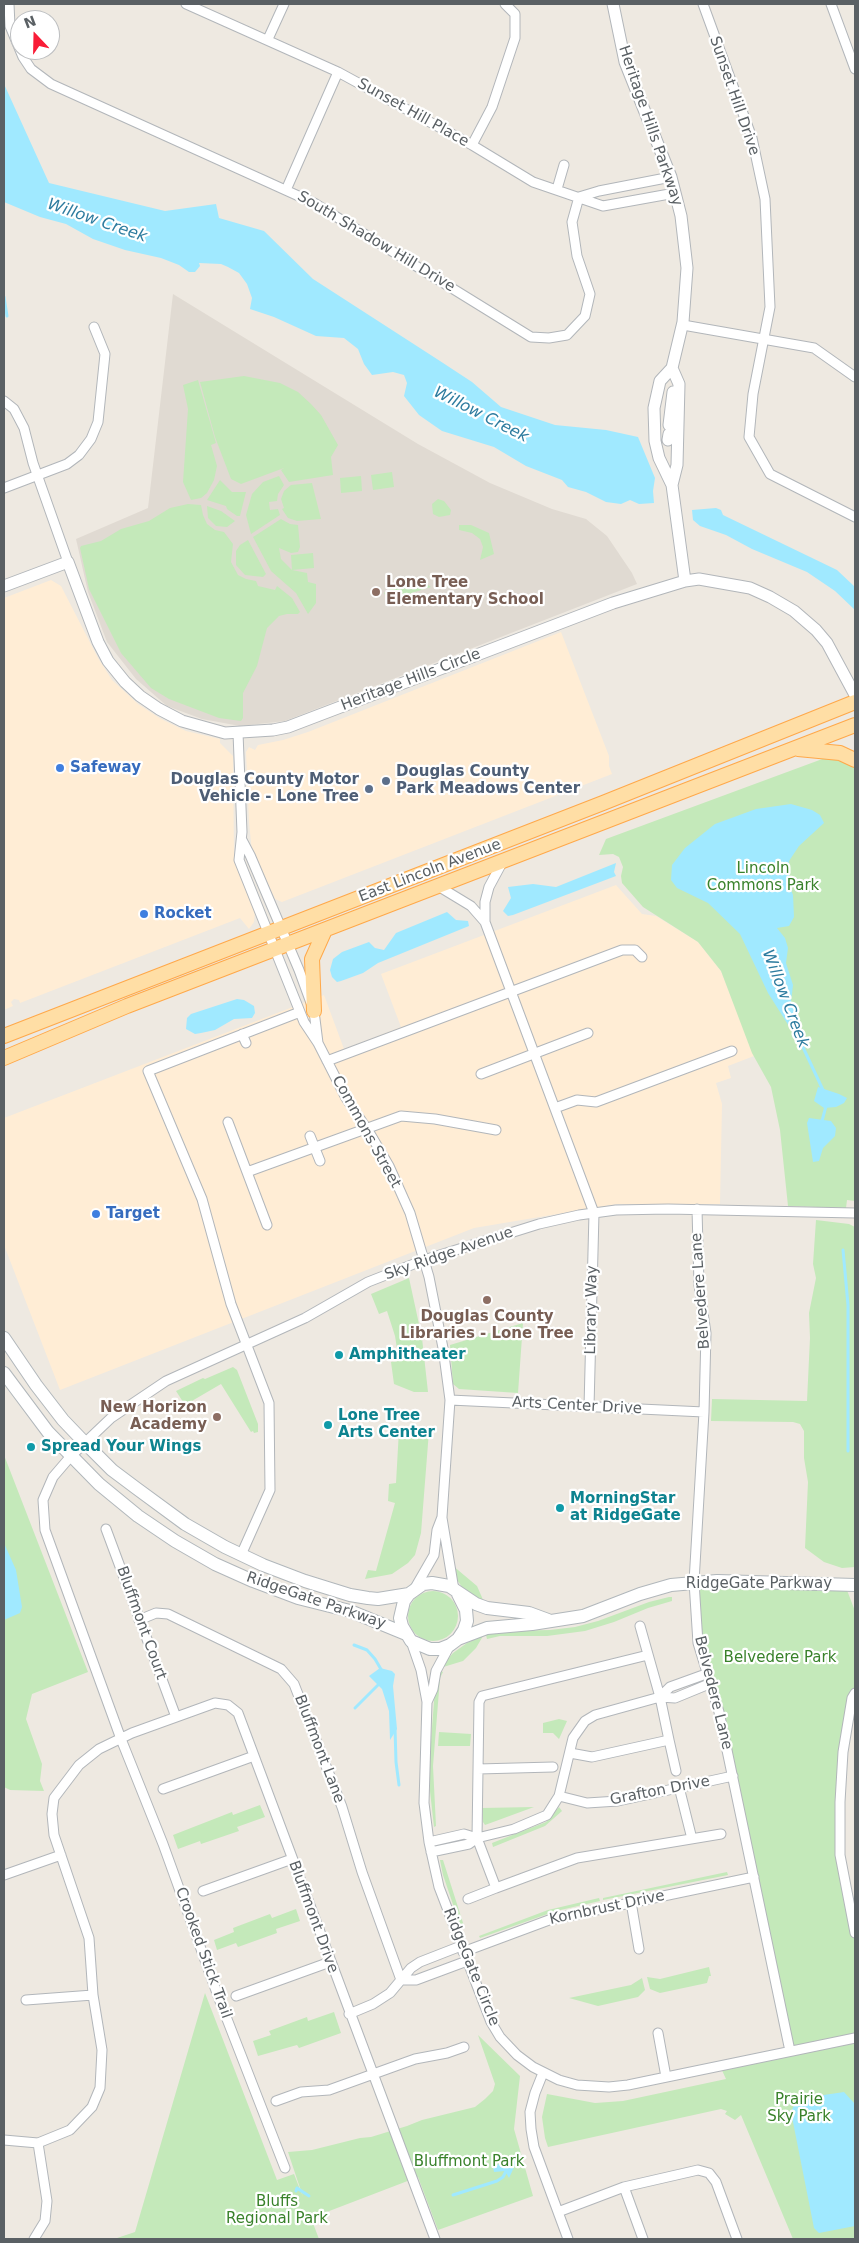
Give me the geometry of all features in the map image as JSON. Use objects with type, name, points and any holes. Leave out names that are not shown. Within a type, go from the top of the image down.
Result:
[{"type":"main road","name":"East Lincoln Avenue","points":[[4,1036],[603,803],[855,702]]},
{"type":"main road","name":"East Lincoln Avenue","points":[[4,1058],[127,1006],[855,725]]},
{"type":"main road","points":[[794,748],[840,753],[855,760]]},
{"type":"main road","points":[[307,1011],[312,959],[325,930]]},
{"type":"main road","points":[[4,1067],[10,1065],[18,1053]]},
{"type":"main road","name":"RidgeGate Parkway","points":[[4,1338],[41,1392],[85,1443],[112,1470],[150,1500],[185,1524],[241,1555],[304,1581],[350,1595],[378,1599],[412,1591],[432,1583],[440,1584],[487,1608],[530,1613],[548,1620]]},
{"type":"main road","name":"RidgeGate Parkway","points":[[4,1373],[48,1432],[99,1484],[138,1516],[215,1564],[289,1595],[350,1612],[430,1649],[440,1649],[498,1626],[532,1624],[583,1616],[640,1594],[671,1585],[694,1582],[850,1585]]},
{"type":"main road","name":"RidgeGate Parkway","points":[[408,1638],[402,1626],[401,1609],[412,1591]]},
{"type":"main road","points":[[454,1642],[464,1630],[467,1621],[466,1610],[456,1591]]},
{"type":"street","name":"South Shadow Hill Drive","points":[[9,4],[10,26],[22,57],[32,69],[51,84],[314,203],[531,336],[549,338],[567,335],[585,316],[590,294],[577,256],[572,222],[579,197]]},
{"type":"street","name":"Sunset Hill Place","points":[[186,4],[338,72],[472,145],[533,182],[603,206],[675,192]]},
{"type":"street","points":[[268,40],[284,4]]},
{"type":"street","points":[[472,145],[492,107],[514,38],[516,14],[505,4]]},
{"type":"street","name":"Heritage Hills Parkway","points":[[613,4],[625,62],[671,177],[681,216],[687,268],[683,325],[674,372],[671,431],[677,465],[672,485]]},
{"type":"street","name":"Sunset Hill Drive","points":[[703,4],[752,138],[765,199],[770,307],[754,394],[749,436],[757,454],[770,474],[855,517]]},
{"type":"street","points":[[831,4],[855,69]]},
{"type":"street","points":[[286,190],[338,72]]},
{"type":"street","points":[[557,189],[564,165]]},
{"type":"street","points":[[579,197],[599,191],[671,177]]},
{"type":"street","points":[[683,325],[814,348],[855,377]]},
{"type":"street","points":[[4,488],[67,464],[80,455],[92,439],[98,422],[105,354],[94,327]]},
{"type":"street","name":"Heritage Hills Parkway","points":[[674,372],[660,380],[654,408],[655,441],[659,458],[672,485],[685,581]]},
{"type":"street","name":"Heritage Hills Parkway","points":[[671,431],[679,384],[674,372]]},
{"type":"street","points":[[4,401],[14,410],[24,428],[38,476],[68,562],[4,586]]},
{"type":"street","points":[[655,417],[671,431],[655,441]]},
{"type":"street","name":"Heritage Hills Circle","points":[[68,562],[98,642],[108,660],[125,682],[152,705],[182,721],[209,729],[238,733],[273,730],[309,720],[613,603],[685,581],[710,580],[739,585],[770,597],[794,611],[816,630],[827,643],[855,694]]},
{"type":"street","points":[[238,733],[242,840],[239,860],[274,932]]},
{"type":"street","points":[[242,840],[250,855],[274,932]]},
{"type":"street","points":[[485,922],[485,902],[489,887],[503,861]]},
{"type":"street","points":[[438,886],[471,906],[485,922],[594,1213]]},
{"type":"street","name":"Commons Street","points":[[274,932],[327,1062],[346,1098],[389,1166],[406,1205],[424,1260],[443,1348],[450,1400],[442,1518],[434,1555],[412,1591]]},
{"type":"street","name":"Commons Street","points":[[274,932],[307,1011],[309,1032],[318,1043]]},
{"type":"street","points":[[327,1062],[622,950],[635,950],[642,957]]},
{"type":"street","points":[[241,1555],[270,1490],[269,1402],[231,1304],[202,1198],[148,1070],[307,1011]]},
{"type":"street","points":[[481,1074],[588,1033]]},
{"type":"street","points":[[242,1034],[246,1043]]},
{"type":"street","points":[[555,1108],[577,1100],[596,1102],[732,1050]]},
{"type":"street","points":[[247,1172],[402,1116],[496,1130]]},
{"type":"street","points":[[228,1122],[267,1226]]},
{"type":"street","points":[[310,1136],[320,1161]]},
{"type":"street","name":"Sky Ridge Avenue","points":[[85,1443],[111,1418],[166,1381],[305,1318],[368,1282],[424,1260],[539,1224],[594,1213],[642,1208],[855,1214]]},
{"type":"street","name":"Belvedere Lane","points":[[696,1209],[698,1269],[706,1333],[704,1412],[694,1582],[698,1643],[719,1712],[790,2051]]},
{"type":"street","name":"Library Way","points":[[589,1407],[594,1213]]},
{"type":"street","name":"Arts Center Drive","points":[[450,1400],[704,1412]]},
{"type":"street","name":"Crooked Stick Trail","points":[[85,1443],[71,1456],[54,1477],[43,1500],[45,1530],[121,1739],[163,1844],[218,1996],[285,2168]]},
{"type":"street","name":"Commons Street","points":[[442,1518],[456,1591]]},
{"type":"street","name":"Bluffmont Court","points":[[106,1529],[176,1718]]},
{"type":"street","name":"Bluffmont Lane","points":[[140,1620],[156,1613],[168,1614],[281,1669],[294,1684],[342,1807],[362,1872],[401,1980]]},
{"type":"street","points":[[640,1626],[660,1697],[676,1771]]},
{"type":"street","name":"RidgeGate Circle","points":[[408,1638],[419,1662],[427,1702],[424,1803],[429,1842],[439,1887],[491,2022],[500,2036],[517,2055],[543,2073],[577,2085],[609,2087],[855,2038]]},
{"type":"street","name":"RidgeGate Circle","points":[[427,1702],[433,1689],[436,1671],[454,1642]]},
{"type":"street","points":[[496,1888],[477,1838],[480,1702],[482,1696],[648,1655]]},
{"type":"street","points":[[660,1697],[670,1687],[706,1674]]},
{"type":"street","points":[[431,1852],[469,1844],[477,1838],[514,1829],[547,1815],[558,1796],[573,1738],[585,1722],[595,1714],[660,1697],[675,1698],[709,1684]]},
{"type":"street","points":[[855,1693],[852,1698],[843,1752],[840,1802],[840,1855],[855,1932]]},
{"type":"street","name":"Bluffmont Drive","points":[[121,1739],[215,1703],[228,1705],[238,1713],[349,2014],[435,2239]]},
{"type":"street","points":[[4,2140],[38,2143],[70,2130],[92,2107],[100,2088],[102,2050],[93,1995],[88,1938],[54,1835],[52,1814],[54,1798],[78,1765],[99,1749],[121,1739]]},
{"type":"street","points":[[570,1753],[592,1757],[669,1740]]},
{"type":"street","points":[[163,1789],[254,1756]]},
{"type":"street","points":[[478,1769],[554,1767]]},
{"type":"street","name":"Grafton Drive","points":[[558,1796],[588,1803],[618,1801],[733,1776]]},
{"type":"street","points":[[679,1788],[692,1839]]},
{"type":"street","points":[[429,1842],[464,1834],[477,1838]]},
{"type":"street","points":[[468,1899],[577,1858],[721,1834]]},
{"type":"street","points":[[4,1875],[61,1855]]},
{"type":"street","points":[[202,1891],[292,1859]]},
{"type":"street","name":"Kornbrust Drive","points":[[401,1980],[416,1980],[464,1953],[548,1920],[754,1877]]},
{"type":"street","points":[[630,1902],[639,1949]]},
{"type":"street","name":"Kornbrust Drive","points":[[349,2014],[373,2004],[390,1993],[411,1968],[420,1962],[464,1953]]},
{"type":"street","points":[[236,1996],[330,1962]]},
{"type":"street","points":[[26,2000],[93,1995]]},
{"type":"street","points":[[658,2033],[666,2077]]},
{"type":"street","points":[[276,2101],[302,2092],[329,2090],[415,2059],[447,2053],[464,2047]]},
{"type":"street","points":[[543,2073],[530,2112],[531,2129],[534,2147],[568,2239]]},
{"type":"street","points":[[34,2239],[45,2221],[47,2201],[38,2143]]},
{"type":"street","points":[[558,2212],[624,2187],[698,2170],[709,2173],[716,2182],[737,2239]]},
{"type":"street","points":[[624,2187],[643,2239]]},
{"type":"shaded area","points":[[173,294],[418,444],[490,483],[552,509],[586,519],[607,536],[632,573],[637,584],[285,721],[240,726],[202,719],[167,706],[136,679],[107,642],[88,592],[76,539],[148,508]]},
{"type":"shaded area","points":[[51,580],[61,586],[98,658],[112,680],[138,704],[161,719],[186,731],[220,739],[220,743],[233,756],[234,859],[255,911],[254,922],[249,929],[240,918],[20,1003],[19,1000],[14,999],[11,1002],[13,1006],[4,1010],[4,598]]},
{"type":"shaded area","points":[[561,632],[609,756],[609,766],[612,774],[282,902],[275,899],[252,852],[246,752],[249,747],[255,750],[258,745],[308,732]]},
{"type":"shaded area","points":[[616,885],[642,914],[656,916],[698,942],[721,971],[754,1056],[728,1066],[731,1078],[716,1083],[722,1104],[720,1204],[617,1204],[474,1228],[60,1390],[4,1245],[4,1118],[324,995],[344,1049],[401,1027],[381,974]]},
{"type":"green space","points":[[244,376],[280,383],[298,392],[321,415],[338,445],[331,457],[333,475],[289,482],[281,470],[284,468],[241,484],[231,479],[215,437],[200,382]]},
{"type":"green space","points":[[198,380],[216,443],[211,445],[217,466],[214,480],[207,493],[201,498],[191,500],[183,482],[188,409],[183,385]]},
{"type":"green space","points":[[392,472],[394,487],[373,490],[371,475]]},
{"type":"green space","points":[[279,476],[284,485],[278,494],[277,501],[269,502],[270,510],[278,509],[280,515],[251,534],[246,515],[252,494],[263,482]]},
{"type":"green space","points":[[361,476],[362,491],[341,493],[340,478]]},
{"type":"green space","points":[[220,480],[232,492],[246,492],[240,516],[227,509],[226,506],[207,500]]},
{"type":"green space","points":[[312,483],[321,519],[297,521],[288,518],[282,509],[284,508],[281,499],[284,491],[291,485]]},
{"type":"green space","points":[[438,499],[444,501],[451,510],[450,515],[439,517],[433,514],[432,504]]},
{"type":"green space","points":[[188,504],[201,505],[207,524],[215,530],[224,532],[233,544],[231,562],[238,575],[256,581],[258,586],[275,590],[277,586],[292,598],[300,612],[298,614],[279,616],[267,628],[257,666],[243,693],[243,718],[241,721],[219,718],[169,699],[151,688],[121,653],[89,589],[81,546],[101,541],[121,529],[149,521],[170,508]]},
{"type":"green space","points":[[207,506],[221,511],[235,521],[227,527],[216,526],[208,518]]},
{"type":"green space","points":[[281,519],[290,524],[298,525],[300,547],[298,552],[291,553],[279,548],[281,559],[292,570],[307,573],[308,582],[316,584],[316,603],[308,614],[296,593],[271,571],[253,537]]},
{"type":"green space","points":[[459,525],[471,525],[489,533],[494,554],[480,560],[483,547],[480,539],[472,533],[459,530]]},
{"type":"green space","points":[[248,540],[266,574],[263,577],[245,575],[236,565],[236,551],[240,545]]},
{"type":"green space","points":[[313,553],[314,568],[292,570],[291,555]]},
{"type":"green space","points":[[400,583],[416,585],[425,583],[431,587],[389,600],[384,593]]},
{"type":"green space","name":"Lincoln Commons Park","points":[[825,758],[837,758],[836,760],[855,765],[855,1201],[847,1200],[846,1208],[788,1206],[780,1130],[771,1087],[752,1053],[721,971],[698,942],[643,907],[622,883],[623,867],[619,857],[613,854],[599,855],[606,839]]},
{"type":"green space","points":[[816,1220],[849,1224],[855,1227],[855,1567],[842,1568],[824,1562],[805,1548],[808,1482],[804,1458],[804,1431],[800,1424],[793,1422],[711,1421],[712,1399],[807,1401],[810,1338],[809,1313],[816,1278],[813,1264]]},
{"type":"green space","points":[[409,1278],[422,1338],[428,1392],[414,1392],[394,1384],[391,1362],[399,1361],[395,1336],[387,1311],[379,1314],[371,1294]]},
{"type":"green space","points":[[523,1323],[518,1393],[459,1389],[453,1384],[450,1345]]},
{"type":"green space","points":[[233,1367],[237,1370],[258,1424],[258,1432],[251,1432],[221,1384],[185,1405],[176,1391],[203,1378],[205,1379]]},
{"type":"green space","points":[[399,1430],[429,1431],[421,1533],[415,1555],[408,1563],[392,1574],[365,1579],[368,1570],[376,1571],[395,1503],[388,1501],[389,1484],[396,1483]]},
{"type":"green space","points":[[4,1455],[88,1672],[32,1694],[26,1719],[42,1764],[40,1781],[44,1791],[10,1790],[4,1787]]},
{"type":"green space","points":[[452,1565],[477,1586],[484,1602],[462,1587],[455,1577]]},
{"type":"green space","name":"Belvedere Park","points":[[694,1582],[845,1585],[855,1611],[855,1693],[843,1752],[840,1855],[855,1933],[855,2239],[793,2239],[741,2115],[735,2120],[725,2114],[727,2111],[721,2109],[548,2147],[545,2138],[542,2117],[547,2094],[595,2103],[623,2101],[726,2079],[720,2066],[790,2051],[719,1712],[706,1674]]},
{"type":"green space","points":[[428,1591],[438,1591],[451,1598],[458,1611],[458,1621],[451,1634],[438,1641],[428,1641],[419,1637],[412,1630],[408,1621],[408,1611],[412,1602],[419,1595]]},
{"type":"green space","points":[[672,1597],[672,1601],[585,1631],[547,1636],[500,1636],[487,1639],[486,1635],[503,1631],[550,1630],[575,1627]]},
{"type":"green space","points":[[483,1636],[476,1648],[463,1661],[440,1668],[453,1653],[467,1643]]},
{"type":"green space","points":[[439,1672],[443,1672],[440,1678],[433,1766],[436,1826],[434,1827],[430,1791],[430,1755],[435,1688]]},
{"type":"green space","points":[[559,1719],[567,1721],[559,1739],[553,1733],[543,1733],[543,1723]]},
{"type":"green space","points":[[439,1732],[471,1734],[470,1746],[438,1746]]},
{"type":"green space","points":[[260,1805],[265,1817],[237,1827],[239,1831],[201,1844],[200,1841],[178,1849],[173,1835],[232,1812],[233,1815]]},
{"type":"green space","points":[[534,1807],[485,1825],[483,1822],[482,1808]]},
{"type":"green space","points":[[559,1807],[562,1811],[545,1826],[493,1847],[492,1843],[546,1822]]},
{"type":"green space","points":[[440,1860],[443,1860],[464,1926],[461,1928],[443,1875]]},
{"type":"green space","points":[[727,1872],[728,1875],[603,1900],[603,1898]]},
{"type":"green space","points":[[599,1898],[600,1901],[556,1911],[480,1938],[479,1936],[548,1910]]},
{"type":"green space","points":[[296,1909],[300,1921],[276,1929],[277,1933],[238,1947],[236,1943],[217,1950],[214,1940],[234,1932],[233,1928],[270,1914],[272,1918]]},
{"type":"green space","points":[[709,1967],[711,1976],[709,1976],[707,1983],[660,1993],[650,1989],[647,1977],[660,1979]]},
{"type":"green space","points":[[642,1978],[645,1990],[638,1997],[598,2006],[569,1998],[631,1985]]},
{"type":"green space","points":[[205,1993],[277,2180],[294,2174],[303,2197],[288,2152],[312,2150],[371,2137],[422,2120],[475,2107],[485,2099],[493,2091],[495,2084],[478,2035],[520,2076],[514,2129],[533,2196],[438,2230],[418,2177],[311,2218],[319,2239],[114,2239],[135,2232]]},
{"type":"green space","points":[[334,2012],[341,2033],[299,2048],[297,2045],[258,2056],[253,2041],[271,2035],[269,2031],[307,2017],[308,2021]]},
{"type":"water","points":[[4,84],[49,183],[165,211],[216,204],[219,218],[264,231],[313,279],[472,382],[501,407],[555,425],[606,430],[638,437],[655,478],[654,503],[639,504],[630,500],[621,504],[606,502],[586,492],[568,487],[562,480],[526,466],[494,447],[442,431],[419,415],[404,396],[407,383],[404,375],[393,372],[372,375],[364,364],[358,349],[344,338],[316,336],[274,317],[250,309],[252,298],[247,284],[239,273],[228,267],[221,264],[199,263],[200,266],[195,272],[189,272],[179,265],[161,258],[125,250],[93,239],[66,224],[40,217],[4,202]]},
{"type":"water","points":[[716,508],[721,510],[723,515],[837,570],[855,587],[855,610],[835,591],[807,572],[752,549],[726,535],[700,526],[693,520],[692,510]]},
{"type":"water","points":[[791,804],[812,810],[820,815],[824,823],[799,846],[789,861],[789,885],[793,895],[794,917],[789,926],[777,928],[785,938],[788,948],[786,963],[793,985],[791,1001],[800,1028],[792,1031],[768,993],[740,934],[708,903],[677,888],[671,880],[672,865],[685,848],[715,824],[756,809]]},
{"type":"water","points":[[616,863],[614,872],[616,876],[513,915],[508,916],[503,911],[511,898],[508,887],[533,884],[556,887]]},
{"type":"water","points":[[447,912],[456,920],[468,921],[469,926],[378,963],[363,973],[337,982],[332,977],[330,970],[333,959],[342,952],[369,942],[375,948],[384,950],[396,933]]},
{"type":"water","points":[[237,999],[244,1000],[254,1006],[255,1013],[252,1018],[234,1019],[215,1030],[195,1034],[186,1029],[187,1018],[191,1014]]},
{"type":"water","points":[[818,1087],[847,1098],[844,1103],[836,1107],[824,1108],[814,1101]]},
{"type":"water","points":[[809,1118],[831,1121],[836,1128],[835,1136],[823,1148],[819,1161],[813,1162],[807,1123]]},
{"type":"water","points":[[4,1543],[16,1570],[22,1607],[20,1613],[4,1620]]},
{"type":"water","points":[[380,1668],[392,1671],[395,1674],[393,1686],[397,1729],[390,1740],[389,1711],[382,1689],[369,1676]]},
{"type":"water","points":[[844,2092],[855,2104],[855,2226],[819,2233],[814,2228],[791,2112],[797,2099]]},
{"type":"water","points":[[515,2156],[517,2161],[509,2178],[505,2171],[494,2172],[493,2167]]},
{"type":"waterway","points":[[4,297],[7,316]]},
{"type":"waterway","name":"Willow Creek","points":[[794,1028],[823,1090]]},
{"type":"waterway","name":"Willow Creek","points":[[822,1121],[826,1106]]},
{"type":"waterway","name":"Willow Creek","points":[[843,1250],[848,1305],[848,1451]]},
{"type":"waterway","points":[[354,1645],[367,1650],[382,1671]]},
{"type":"waterway","points":[[355,1708],[379,1684]]},
{"type":"waterway","points":[[395,1728],[399,1785]]},
{"type":"waterway","points":[[453,2195],[497,2181],[503,2177],[506,2171]]},
{"type":"waterway","points":[[296,2191],[297,2188],[309,2196]]},
{"type":"place","name":"Lone Tree Elementary School","points":[[376,592]]},
{"type":"place","name":"Safeway","points":[[60,768]]},
{"type":"place","name":"Douglas County Park Meadows Center","points":[[386,781]]},
{"type":"place","name":"Douglas County Motor Vehicle - Lone Tree","points":[[369,789]]},
{"type":"place","name":"Rocket","points":[[144,914]]},
{"type":"place","name":"Target","points":[[96,1214]]},
{"type":"place","name":"Douglas County Libraries - Lone Tree","points":[[487,1300]]},
{"type":"place","name":"Amphitheater","points":[[339,1355]]},
{"type":"place","name":"New Horizon Academy","points":[[217,1417]]},
{"type":"place","name":"Lone Tree Arts Center","points":[[328,1425]]},
{"type":"place","name":"Spread Your Wings","points":[[31,1447]]},
{"type":"place","name":"MorningStar at RidgeGate","points":[[560,1508]]},
{"type":"park label","name":"Prairie Sky Park","points":[[799,2108]]},
{"type":"park label","name":"Bluffmont Park","points":[[469,2162]]},
{"type":"park label","name":"Bluffs Regional Park","points":[[277,2210]]}]
